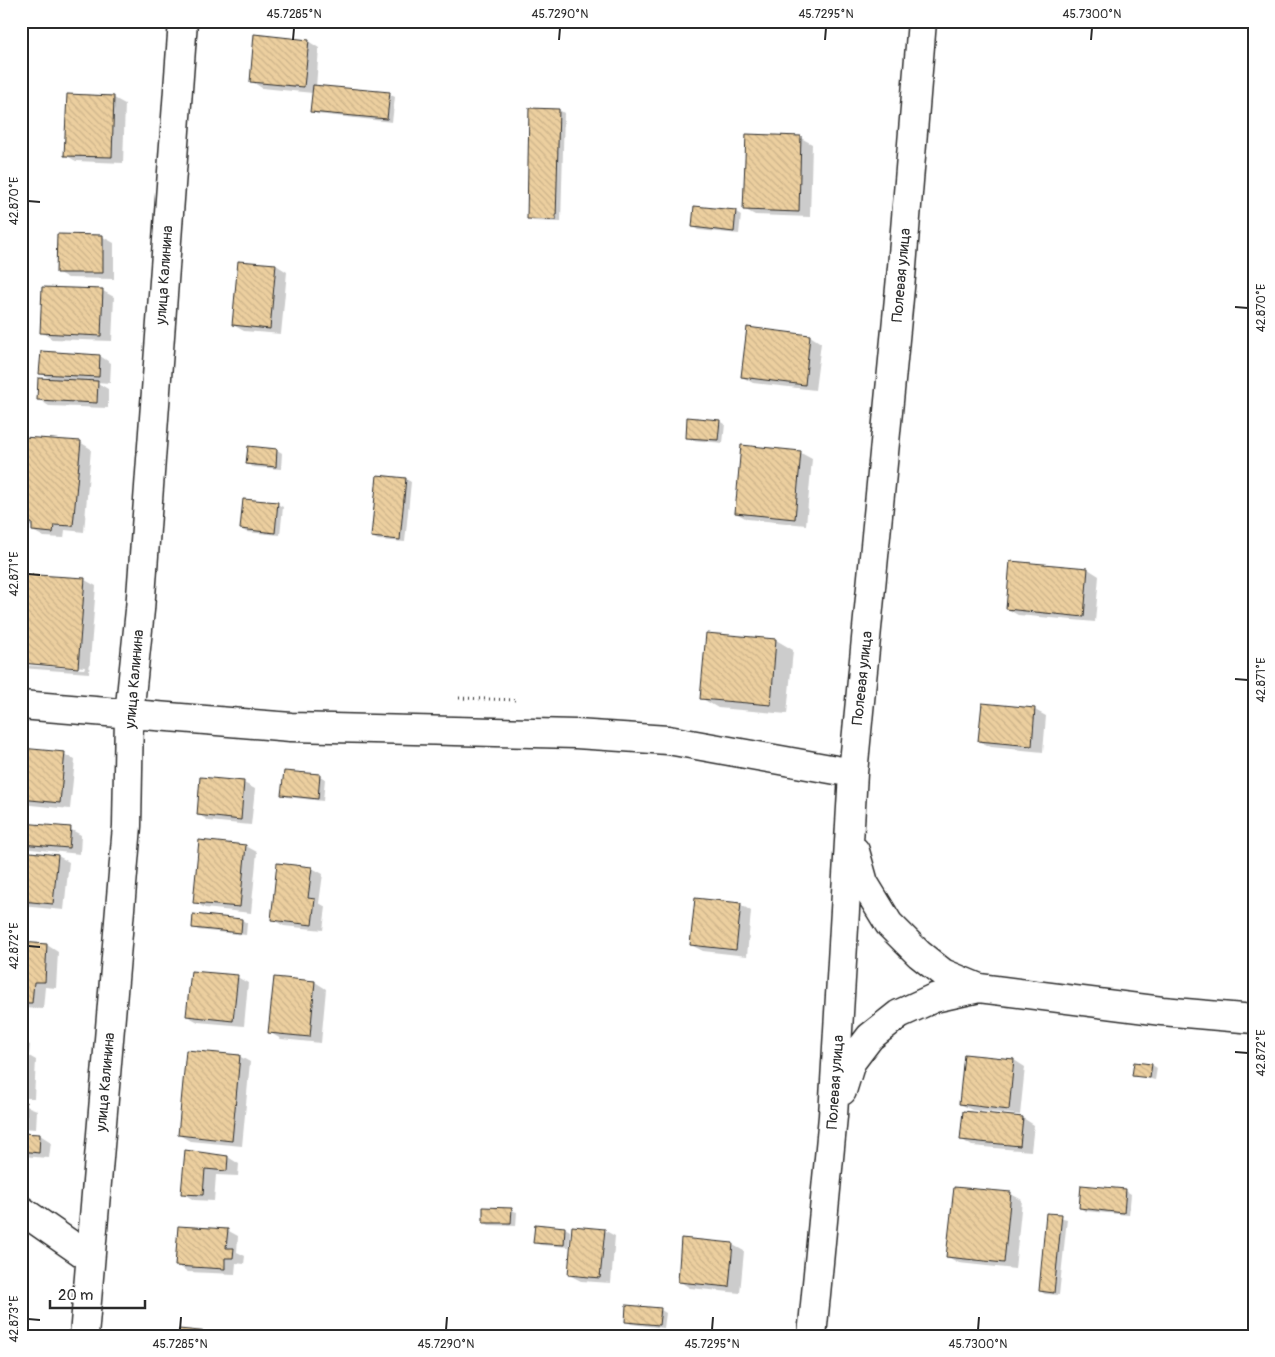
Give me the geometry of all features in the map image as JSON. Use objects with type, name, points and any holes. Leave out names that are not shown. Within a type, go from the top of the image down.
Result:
[{"type":"street","name":"улица Калинина","points":[[84,1336],[127,826],[130,715],[140,610],[183,21]]},
{"type":"street","name":"Полевая улица","points":[[812,1336],[833,1116],[852,773],[902,267],[922,21]]},
{"type":"street","points":[[21,705],[291,727],[576,734],[668,740],[852,773]]},
{"type":"street","points":[[850,832],[864,883],[889,924],[918,954],[943,973],[979,988],[1162,1011],[1254,1019]]},
{"type":"street","points":[[833,1116],[851,1062],[870,1037],[899,1014],[926,1002],[979,988]]},
{"type":"street","points":[[21,1210],[90,1258]]},
{"type":"building","points":[[254,34],[309,40],[304,87],[250,82]]},
{"type":"building","points":[[313,85],[390,92],[387,119],[310,112]]},
{"type":"building","points":[[67,94],[114,96],[112,157],[64,156]]},
{"type":"building","points":[[529,108],[559,109],[556,220],[527,219]]},
{"type":"building","points":[[746,134],[801,136],[799,212],[743,210]]},
{"type":"building","points":[[694,206],[736,210],[734,232],[692,227]]},
{"type":"building","points":[[57,234],[103,235],[103,273],[56,273]]},
{"type":"building","points":[[238,261],[276,264],[270,329],[232,325]]},
{"type":"building","points":[[42,287],[103,289],[101,336],[40,333]]},
{"type":"building","points":[[747,327],[810,335],[805,385],[741,377]]},
{"type":"building","points":[[41,351],[100,355],[99,377],[39,374]]},
{"type":"building","points":[[38,378],[98,381],[97,403],[37,400]]},
{"type":"building","points":[[687,417],[720,420],[718,440],[686,438]]},
{"type":"building","points":[[23,437],[81,441],[73,526],[54,525],[53,533],[32,531],[32,523],[21,522]]},
{"type":"building","points":[[741,445],[801,451],[795,519],[735,513]]},
{"type":"building","points":[[248,446],[277,449],[276,467],[246,464]]},
{"type":"building","points":[[377,475],[406,478],[400,540],[371,537]]},
{"type":"building","points":[[243,499],[278,502],[275,533],[240,529]]},
{"type":"building","points":[[1010,561],[1088,568],[1084,617],[1006,609]]},
{"type":"building","points":[[21,574],[85,578],[78,668],[21,663]]},
{"type":"building","points":[[706,633],[776,639],[771,705],[700,699]]},
{"type":"building","points":[[982,703],[1035,708],[1032,746],[978,741]]},
{"type":"building","points":[[21,748],[65,752],[60,803],[21,799]]},
{"type":"building","points":[[284,771],[320,774],[318,799],[281,795]]},
{"type":"building","points":[[200,777],[244,781],[241,820],[197,815]]},
{"type":"building","points":[[21,823],[71,827],[69,848],[21,844]]},
{"type":"building","points":[[199,840],[246,845],[240,907],[193,903]]},
{"type":"building","points":[[21,851],[58,855],[53,904],[21,901]]},
{"type":"building","points":[[277,863],[312,867],[308,898],[315,899],[312,925],[271,920]]},
{"type":"building","points":[[695,898],[741,903],[736,950],[690,945]]},
{"type":"building","points":[[193,914],[242,919],[241,933],[192,928]]},
{"type":"building","points":[[21,942],[47,944],[45,982],[34,982],[32,1003],[21,1003]]},
{"type":"building","points":[[191,971],[238,975],[233,1021],[186,1016]]},
{"type":"building","points":[[274,977],[315,981],[310,1037],[268,1033]]},
{"type":"building","points":[[186,1050],[240,1055],[232,1141],[178,1135]]},
{"type":"building","points":[[21,1052],[26,1052],[24,1093],[21,1092]]},
{"type":"building","points":[[964,1054],[1014,1059],[1009,1110],[959,1104]]},
{"type":"building","points":[[1134,1062],[1152,1064],[1150,1078],[1132,1076]]},
{"type":"building","points":[[21,1102],[26,1102],[26,1123],[21,1123]]},
{"type":"building","points":[[963,1111],[1023,1117],[1020,1146],[960,1140]]},
{"type":"building","points":[[21,1133],[40,1134],[39,1153],[21,1151]]},
{"type":"building","points":[[185,1150],[228,1156],[227,1171],[205,1169],[203,1195],[181,1194]]},
{"type":"building","points":[[1081,1185],[1126,1189],[1124,1213],[1079,1208]]},
{"type":"building","points":[[954,1187],[1011,1192],[1004,1263],[946,1257]]},
{"type":"building","points":[[483,1207],[512,1208],[511,1223],[483,1223]]},
{"type":"building","points":[[1046,1213],[1062,1214],[1054,1293],[1039,1291]]},
{"type":"building","points":[[535,1224],[565,1227],[564,1245],[533,1243]]},
{"type":"building","points":[[178,1226],[228,1229],[226,1248],[234,1248],[233,1258],[225,1258],[225,1269],[175,1266]]},
{"type":"building","points":[[572,1226],[605,1229],[600,1278],[568,1275]]},
{"type":"building","points":[[681,1238],[733,1243],[729,1287],[678,1282]]},
{"type":"building","points":[[626,1305],[661,1308],[659,1325],[625,1322]]},
{"type":"building","points":[[179,1329],[231,1334],[230,1336],[178,1336]]}]
